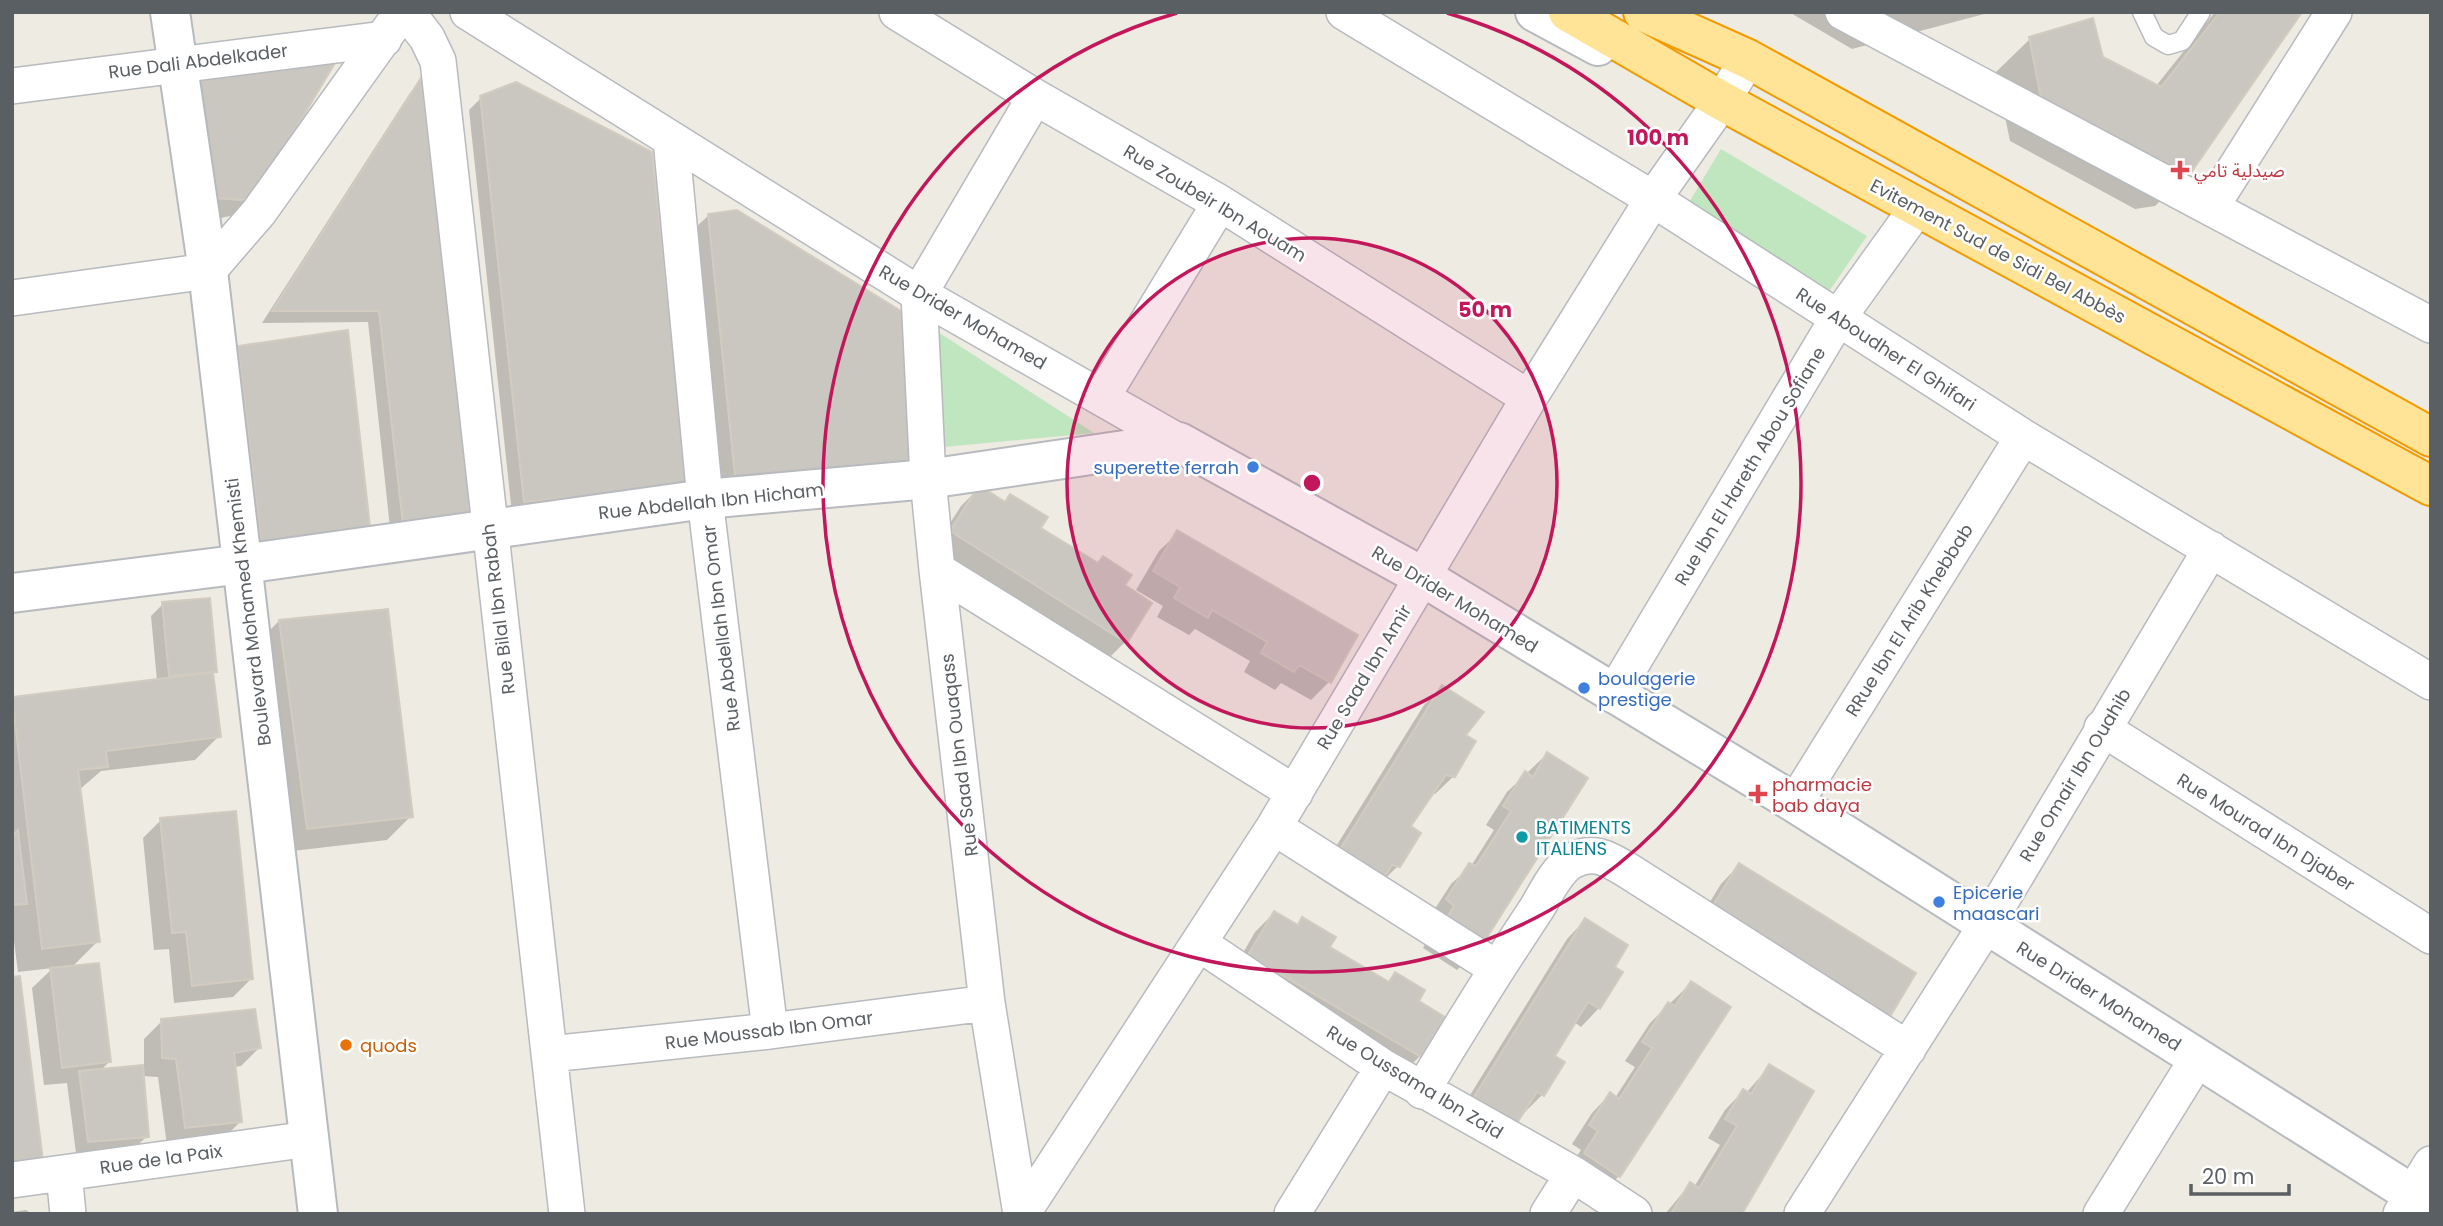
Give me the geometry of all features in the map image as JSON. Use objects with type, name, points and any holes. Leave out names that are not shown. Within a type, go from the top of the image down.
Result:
[{"type":"highway","name":"Evitement Sud de Sidi Bel Abbès","points":[[1568,12],[1917,208],[2431,486]]},
{"type":"highway","points":[[1643,12],[1739,55],[2431,437]]},
{"type":"street","name":"Boulevard Mohamed Khemisti","points":[[170,12],[208,271],[318,1214]]},
{"type":"street","name":"Rue Drider Mohamed","points":[[468,12],[919,294],[1423,577],[1613,695],[1795,803],[2418,1195]]},
{"type":"street","name":"Rue Zoubeir Ibn Aouam","points":[[897,12],[1035,97],[1220,203],[1529,398]]},
{"type":"street","name":"Rue Aboudher El Ghifari","points":[[1345,12],[1653,199],[2023,437],[2431,682]]},
{"type":"street","points":[[1535,12],[1603,49],[1711,94]]},
{"type":"street","points":[[1677,12],[1739,55]]},
{"type":"street","points":[[1843,12],[2431,325]]},
{"type":"street","points":[[2211,207],[2334,12]]},
{"type":"street","name":"Rue Dali Abdelkader","points":[[12,86],[176,63],[398,21]]},
{"type":"street","points":[[12,299],[208,271],[259,212],[398,21]]},
{"type":"street","name":"Rue Bilal Ibn Rabah","points":[[398,21],[427,38],[438,61],[488,528],[567,1214]]},
{"type":"street","name":"Rue Saad Ibn Amir","points":[[1022,1214],[1274,827],[1529,398],[1653,199],[1711,94],[1739,55]]},
{"type":"street","points":[[919,294],[1035,97]]},
{"type":"street","name":"Rue Abdellah Ibn Omar","points":[[671,139],[705,499],[770,1031]]},
{"type":"street","points":[[1101,397],[1220,203]]},
{"type":"street","name":"Rue Ibn El Hareth Abou Sofiane","points":[[1613,695],[1838,318],[1917,208]]},
{"type":"street","name":"Rue Saad Ibn Ouaqass","points":[[919,294],[928,478],[937,570],[987,1003],[1022,1214]]},
{"type":"street","name":"RRue Ibn El Arib Khebbab","points":[[1795,803],[2023,437]]},
{"type":"street","name":"Rue Abdellah Ibn Hicham","points":[[12,593],[243,565],[705,499],[928,478],[1179,442]]},
{"type":"street","name":"Rue Omair Ibn Ouahib","points":[[1802,1214],[1987,925],[2211,549]]},
{"type":"street","points":[[937,570],[1295,793]]},
{"type":"street","name":"Rue Mourad Ibn Djaber","points":[[2102,728],[2431,936]]},
{"type":"street","points":[[1274,827],[1496,968]]},
{"type":"street","points":[[1422,1091],[1496,968],[1566,866],[1573,860],[1595,855],[1627,870],[1908,1049]]},
{"type":"street","name":"Rue Oussama Ibn Zaid","points":[[1200,944],[1382,1067],[1573,1174],[1634,1214]]},
{"type":"street","name":"Rue Moussab Ibn Omar","points":[[550,1054],[770,1031],[987,1003]]},
{"type":"street","points":[[2101,1214],[2198,1058]]},
{"type":"street","points":[[1292,1214],[1382,1067]]},
{"type":"street","name":"Rue de la Paix","points":[[12,1180],[309,1139]]},
{"type":"street","points":[[64,1173],[68,1214]]},
{"type":"street","points":[[1548,1214],[1573,1174]]},
{"type":"lane","points":[[2142,12],[2154,37],[2168,44],[2182,41],[2201,12]]},
{"type":"green space","points":[[1721,149],[1867,236],[1821,303],[1682,214]]},
{"type":"green space","points":[[938,332],[1094,433],[944,447]]},
{"type":"building","points":[[2220,12],[2302,12],[2190,174],[2169,176],[2043,108],[2029,37],[2093,18],[2103,57],[2161,87]]},
{"type":"building","points":[[335,63],[255,197],[241,200],[215,198],[195,76]]},
{"type":"building","points":[[421,78],[474,516],[403,525],[379,311],[272,311]]},
{"type":"building","points":[[516,82],[652,152],[688,486],[524,502],[480,96]]},
{"type":"building","points":[[737,210],[901,311],[918,468],[736,486],[708,214]]},
{"type":"building","points":[[348,330],[370,527],[261,542],[238,346]]},
{"type":"building","points":[[979,485],[1005,502],[1010,494],[1048,517],[1041,528],[1098,563],[1103,556],[1132,575],[1125,585],[1152,603],[1127,643],[950,531]]},
{"type":"building","points":[[1177,530],[1358,635],[1331,683],[1299,665],[1294,672],[1261,653],[1267,642],[1212,610],[1208,618],[1174,598],[1180,587],[1153,571]]},
{"type":"building","points":[[210,598],[217,672],[169,676],[162,602]]},
{"type":"building","points":[[388,609],[413,817],[307,829],[279,620]]},
{"type":"building","points":[[213,672],[221,737],[106,751],[108,767],[78,770],[100,942],[42,949],[12,697]]},
{"type":"building","points":[[1442,685],[1484,712],[1466,735],[1476,741],[1455,777],[1446,775],[1411,826],[1421,833],[1400,867],[1392,865],[1378,887],[1334,859]]},
{"type":"building","name":"BATIMENTS ITALIENS","points":[[1547,752],[1588,778],[1477,953],[1440,929],[1454,906],[1446,899],[1469,863],[1476,866],[1511,811],[1503,806],[1525,771],[1533,777]]},
{"type":"building","points":[[236,811],[253,979],[192,986],[186,932],[172,933],[160,818]]},
{"type":"building","points":[[18,830],[27,904],[12,905],[12,836]]},
{"type":"building","points":[[1739,863],[1916,973],[1888,1020],[1712,907]]},
{"type":"building","points":[[1274,911],[1298,925],[1302,917],[1336,937],[1330,947],[1389,982],[1395,972],[1425,990],[1419,1001],[1445,1017],[1421,1057],[1248,955]]},
{"type":"building","points":[[1585,918],[1628,945],[1615,967],[1623,972],[1600,1009],[1588,1002],[1555,1056],[1565,1062],[1544,1096],[1537,1092],[1517,1123],[1474,1097]]},
{"type":"building","points":[[99,963],[111,1062],[62,1068],[50,968]]},
{"type":"building","points":[[20,976],[44,1169],[12,1174],[12,977]]},
{"type":"building","points":[[1691,981],[1731,1007],[1620,1177],[1584,1153],[1598,1131],[1589,1125],[1610,1092],[1619,1099],[1652,1048],[1642,1042],[1668,1002],[1675,1006]]},
{"type":"building","points":[[255,1009],[261,1048],[234,1053],[242,1122],[185,1128],[176,1059],[162,1058],[161,1019]]},
{"type":"building","points":[[1769,1064],[1814,1091],[1742,1214],[1672,1212],[1690,1182],[1699,1188],[1737,1126],[1725,1119],[1743,1089],[1751,1094]]},
{"type":"building","points":[[143,1065],[149,1137],[88,1142],[79,1071]]},
{"type":"place","name":"صيدلية تامي","points":[[2180,170]]},
{"type":"place","name":"superette ferrah","points":[[1253,467]]},
{"type":"place","name":"boulagerie prestige","points":[[1584,688]]},
{"type":"place","name":"pharmacie bab daya","points":[[1758,794]]},
{"type":"place","name":"BATIMENTS ITALIENS","points":[[1522,837]]},
{"type":"place","name":"Epicerie maascari","points":[[1939,902]]},
{"type":"place","name":"quods","points":[[346,1045]]}]
